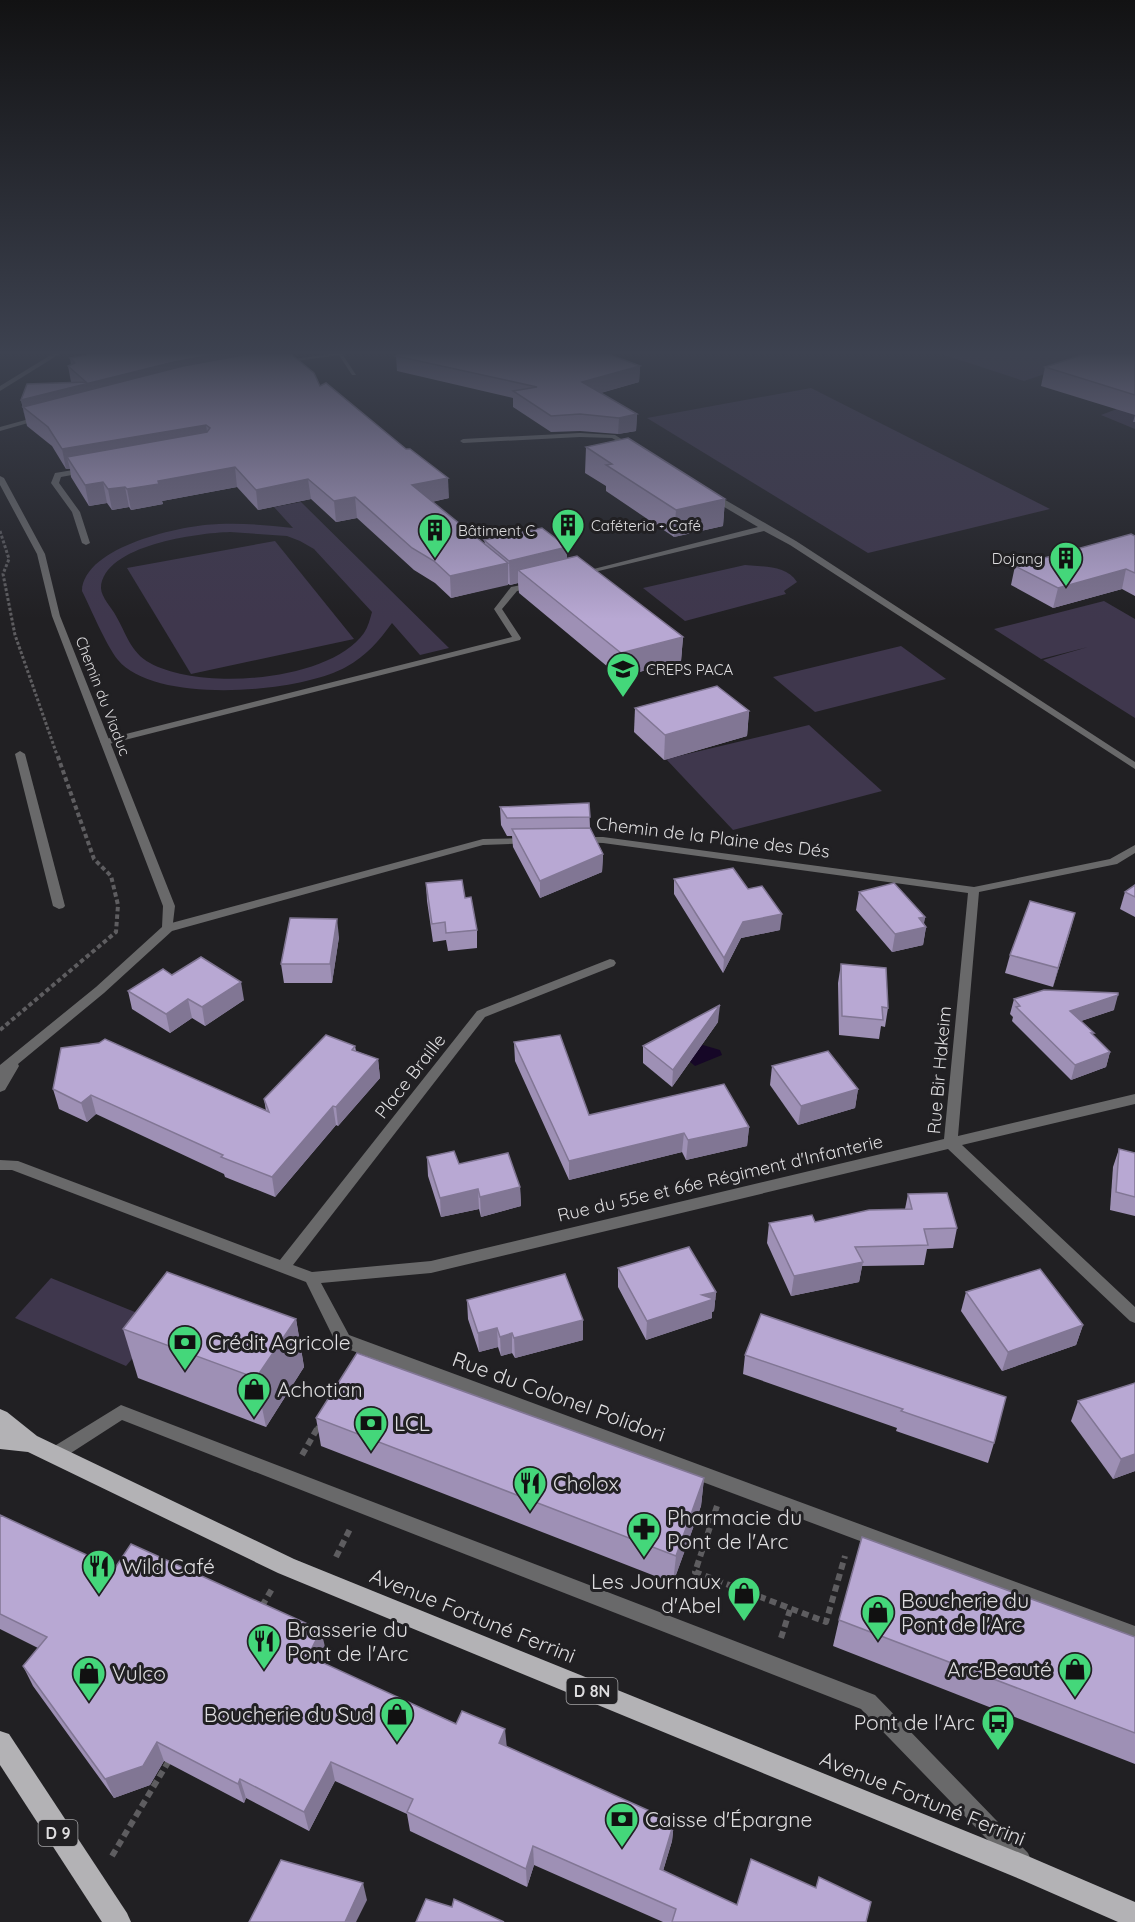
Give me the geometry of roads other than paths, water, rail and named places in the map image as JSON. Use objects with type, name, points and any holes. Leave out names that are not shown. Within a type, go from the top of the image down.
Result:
[{"type":"main road","name":"D 8N","points":[[0,1418],[30,1443]]},
{"type":"main road","points":[[0,1440],[30,1443]]},
{"type":"main road","name":"Avenue Fortuné Ferrini","points":[[30,1443],[286,1566],[1030,1870],[1135,1916]]},
{"type":"main road","name":"D 9","points":[[0,1743],[118,1922]]},
{"type":"street","points":[[463,441],[488,440]]},
{"type":"street","points":[[619,440],[643,454]]},
{"type":"street","points":[[86,543],[76,512],[55,483],[58,475],[93,469]]},
{"type":"street","name":"Chemin du Viaduc","points":[[0,478],[41,554],[56,616],[169,906],[168,928]]},
{"type":"street","points":[[704,491],[793,543],[1135,766]]},
{"type":"street","points":[[571,576],[765,528]]},
{"type":"street","points":[[105,742],[517,638],[498,609],[514,590],[537,584]]},
{"type":"street","points":[[20,754],[59,906]]},
{"type":"street","name":"Chemin de la Plaine des Dés","points":[[567,840],[603,840],[974,890],[1113,862],[1135,848]]},
{"type":"street","points":[[0,1072],[100,990],[168,928],[483,842],[543,841]]},
{"type":"street","name":"Rue Bir Hakeim","points":[[974,890],[951,1143],[1135,1317]]},
{"type":"street","name":"Place Braille","points":[[282,1268],[481,1014],[610,963]]},
{"type":"street","points":[[0,1087],[15,1060]]},
{"type":"street","name":"Rue du 55e et 66e Régiment d'Infanterie","points":[[311,1278],[431,1267],[1135,1099]]},
{"type":"street","points":[[0,1165],[13,1165],[311,1278]]},
{"type":"street","name":"Rue du Colonel Polidori","points":[[311,1278],[343,1340],[1135,1635]]},
{"type":"street","points":[[54,1455],[121,1412],[868,1702],[1030,1870]]},
{"type":"place","name":"Caféteria - Café","points":[[568,554]]},
{"type":"place","name":"Bâtiment C","points":[[435,559]]},
{"type":"place","name":"Dojang","points":[[1066,587]]},
{"type":"place","name":"CREPS PACA","points":[[623,698]]},
{"type":"place","name":"Crédit Agricole","points":[[185,1371]]},
{"type":"place","name":"Achotian","points":[[254,1418]]},
{"type":"place","name":"LCL","points":[[371,1452]]},
{"type":"place","name":"Cholox","points":[[530,1512]]},
{"type":"place","name":"Pharmacie du Pont de l'Arc","points":[[644,1558]]},
{"type":"place","name":"Wild Café","points":[[99,1595]]},
{"type":"place","name":"Les Journaux d'Abel","points":[[744,1622]]},
{"type":"place","name":"Boucherie du Pont de l'Arc","points":[[878,1641]]},
{"type":"place","name":"Brasserie du Pont de l'Arc","points":[[264,1670]]},
{"type":"place","name":"Arc'Beauté","points":[[1075,1698]]},
{"type":"place","name":"Vulco","points":[[89,1702]]},
{"type":"place","name":"Boucherie du Sud","points":[[397,1743]]},
{"type":"place","name":"Pont de l'Arc","points":[[998,1751]]},
{"type":"place","name":"Caisse d'Épargne","points":[[622,1848]]}]
